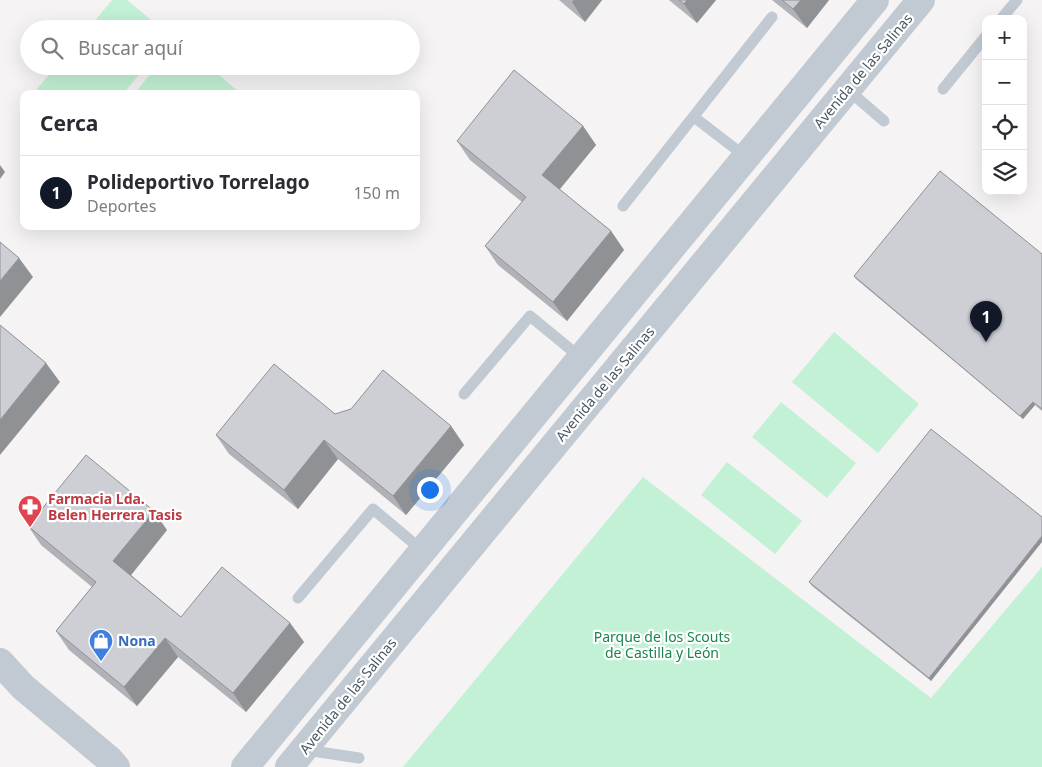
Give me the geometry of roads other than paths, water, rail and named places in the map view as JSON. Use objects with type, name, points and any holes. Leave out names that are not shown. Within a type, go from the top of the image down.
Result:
[{"type":"street","points":[[245,767],[875,0]]},
{"type":"street","name":"Avenida de las Salinas","points":[[297,758],[921,0]]},
{"type":"street","points":[[0,662],[23,687],[116,765]]},
{"type":"lane","points":[[1004,15],[1017,0]]},
{"type":"lane","points":[[623,206],[772,17]]},
{"type":"lane","points":[[943,89],[982,41]]},
{"type":"lane","points":[[847,89],[884,121]]},
{"type":"lane","points":[[694,116],[746,158]]},
{"type":"lane","points":[[464,394],[530,316],[581,358]]},
{"type":"lane","points":[[298,598],[373,509],[423,551]]},
{"type":"lane","points":[[297,758],[359,758]]},
{"type":"place","name":"Polideportivo Torrelago","points":[[986,342]]},
{"type":"place","name":"Farmacia Lda. Belen Herrera Tasis","points":[[30,528]]},
{"type":"place","name":"Nona","points":[[101,662]]},
{"type":"park label","name":"Parque de los Scouts de Castilla y León","points":[[662,646]]}]
